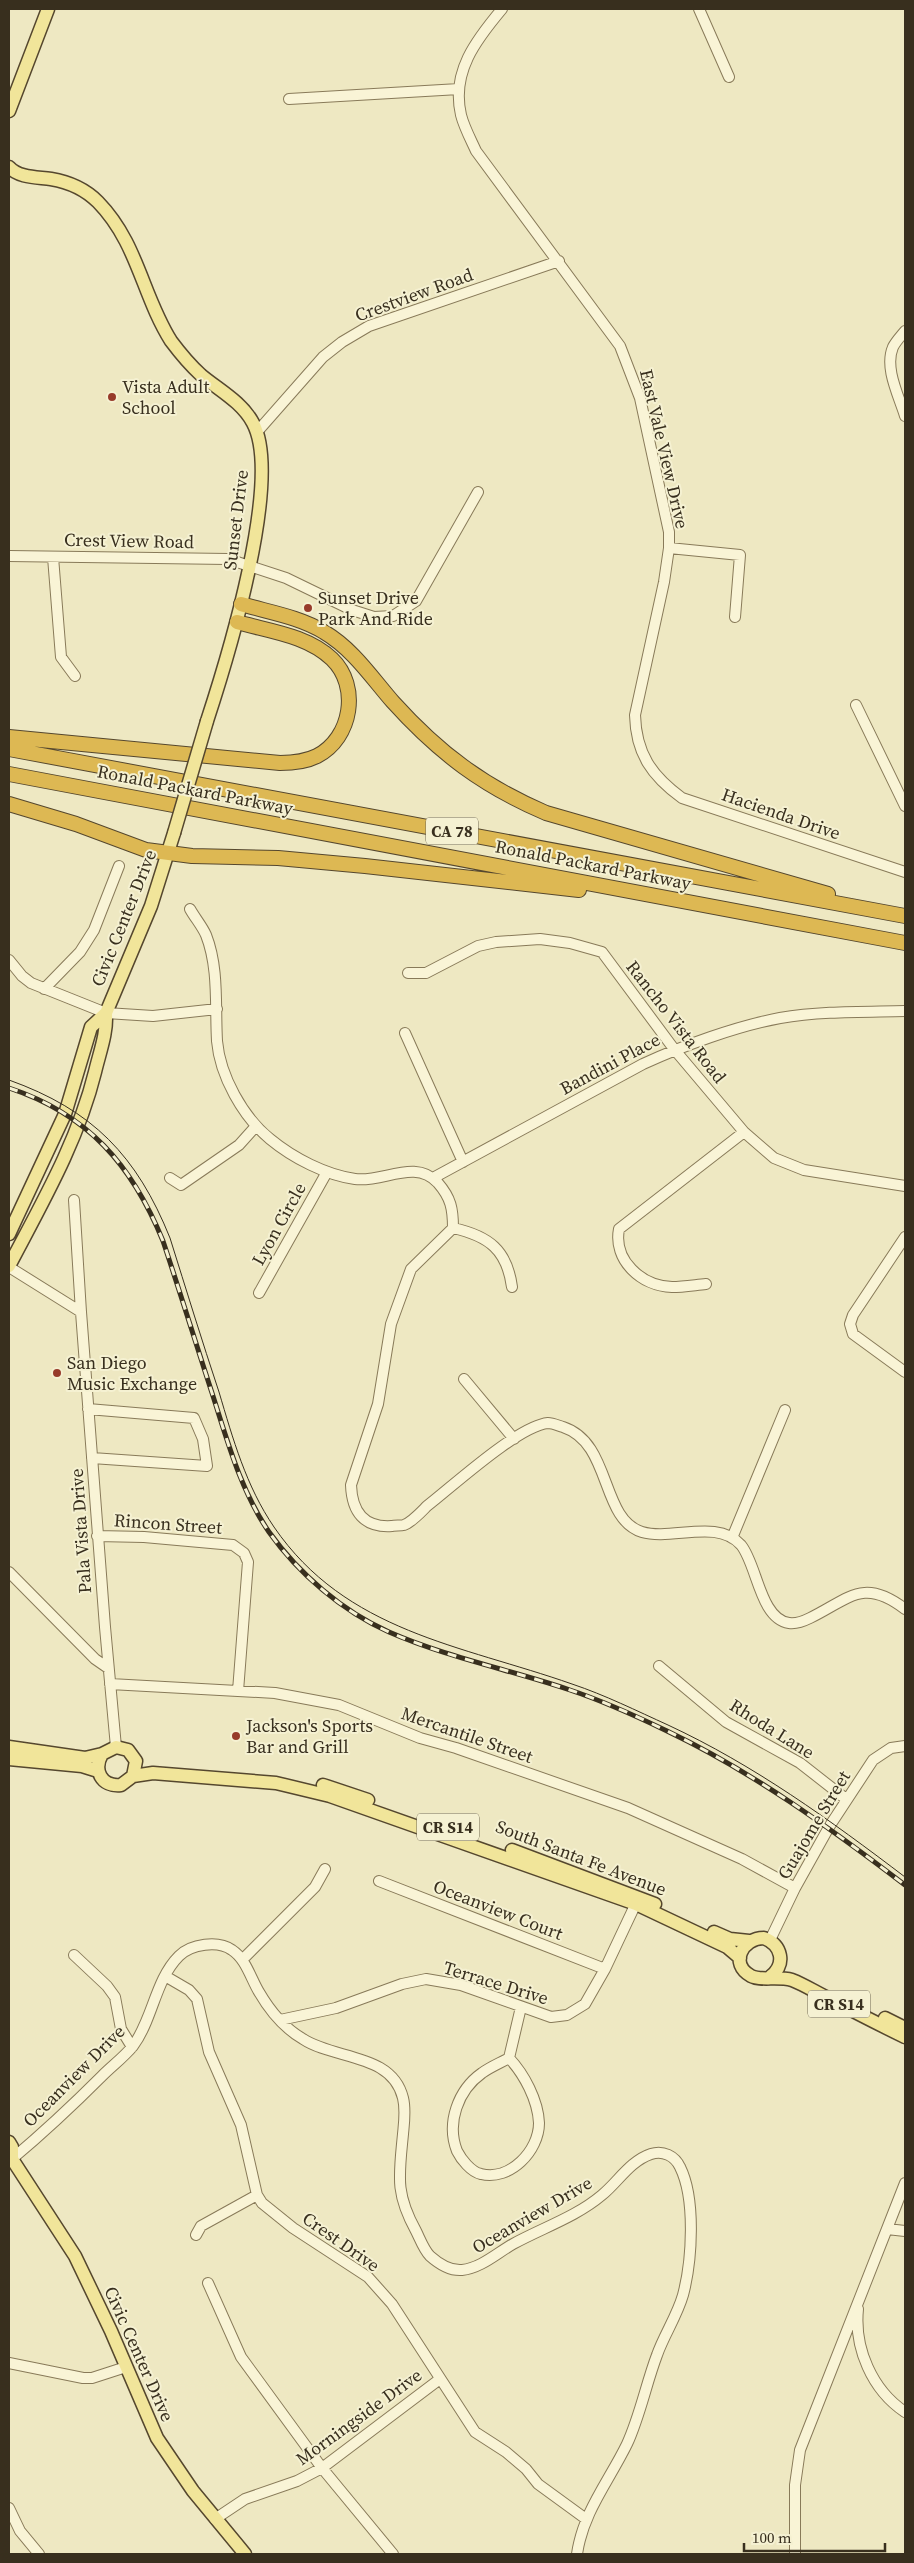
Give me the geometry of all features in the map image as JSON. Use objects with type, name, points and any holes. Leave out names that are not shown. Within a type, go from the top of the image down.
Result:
[{"type":"highway","points":[[241,604],[324,631],[340,643],[424,735],[446,755],[465,770],[514,799],[546,813],[901,916]]},
{"type":"highway","points":[[9,737],[280,763],[293,763],[317,756],[330,747],[345,723],[349,698],[343,674],[333,660],[311,644],[237,622]]},
{"type":"highway","name":"Ronald Packard Parkway","points":[[9,748],[901,916]]},
{"type":"highway","name":"Ronald Packard Parkway","points":[[9,774],[905,943]]},
{"type":"highway","points":[[9,804],[76,824],[146,850],[192,856],[278,858],[364,866],[701,906]]},
{"type":"main road","points":[[9,111],[48,9]]},
{"type":"main road","name":"Sunset Drive","points":[[9,167],[12,171],[28,177],[53,180],[81,189],[107,212],[131,248],[156,310],[172,341],[200,374],[239,405],[253,422],[257,432],[261,458],[259,504],[249,566],[237,622],[207,721]]},
{"type":"main road","name":"Civic Center Drive","points":[[9,1234],[68,1107],[91,1027],[106,1012],[151,906],[169,853],[207,721]]},
{"type":"main road","name":"Civic Center Drive","points":[[9,1266],[80,1124],[92,1088],[107,1029],[106,1012]]},
{"type":"main road","points":[[9,1746],[77,1758],[102,1754],[116,1747]]},
{"type":"main road","name":"South Santa Fe Avenue","points":[[116,1747],[128,1750],[135,1757],[146,1763],[253,1772],[322,1784],[637,1900],[720,1935],[736,1940],[750,1941],[757,1938],[770,1940]]},
{"type":"main road","points":[[98,1771],[102,1754]]},
{"type":"main road","points":[[134,1776],[135,1757]]},
{"type":"main road","name":"South Santa Fe Avenue","points":[[9,1759],[82,1766],[98,1771],[105,1782],[113,1785],[125,1784],[134,1776],[153,1772],[245,1780],[311,1790],[637,1900],[726,1947],[740,1958],[745,1971],[750,1976],[764,1978],[771,1976],[795,1981],[905,2038]]},
{"type":"main road","name":"CR S14","points":[[770,1940],[777,1947],[781,1960],[793,1972],[905,2028]]},
{"type":"main road","points":[[740,1958],[744,1945],[750,1941]]},
{"type":"main road","points":[[771,1976],[776,1972],[781,1960]]},
{"type":"main road","name":"Civic Center Drive","points":[[9,2142],[12,2147],[10,2159],[75,2256],[112,2331],[157,2438],[193,2492],[245,2554]]},
{"type":"street","name":"East Vale View Drive","points":[[502,9],[477,41],[460,72],[461,116],[476,151],[620,346],[632,373],[640,398],[666,522],[669,548],[664,582],[635,716],[636,733],[647,764],[654,774]]},
{"type":"street","points":[[699,9],[729,77]]},
{"type":"street","points":[[289,99],[459,89]]},
{"type":"street","name":"Crestview Road","points":[[257,432],[323,357],[342,342],[369,326],[559,261]]},
{"type":"street","points":[[905,331],[893,346],[890,361],[892,376],[905,416]]},
{"type":"street","name":"Crest View Road","points":[[9,556],[228,559],[286,578],[352,610],[374,617],[393,616],[416,601],[478,492]]},
{"type":"street","points":[[669,548],[740,555],[735,617]]},
{"type":"street","points":[[53,557],[61,657],[74,676]]},
{"type":"street","points":[[856,705],[905,806]]},
{"type":"street","name":"Hacienda Drive","points":[[654,774],[661,782],[682,798],[905,871]]},
{"type":"street","points":[[44,989],[80,952],[94,930],[120,866]]},
{"type":"street","points":[[190,909],[206,935],[212,962],[217,1009],[217,1043],[222,1066],[246,1112],[256,1126],[285,1150],[327,1172],[357,1179],[411,1171],[427,1173],[446,1193],[453,1207],[453,1228],[411,1269],[391,1324],[378,1404],[352,1485],[352,1498],[357,1512],[377,1526],[404,1525],[514,1439],[549,1423],[571,1430],[580,1436],[602,1468],[616,1508],[629,1523],[640,1531],[652,1534],[703,1532],[732,1538],[747,1554],[763,1595],[774,1615],[784,1622],[804,1621],[849,1595],[864,1592],[880,1594],[905,1609]]},
{"type":"street","name":"Rancho Vista Road","points":[[408,973],[426,973],[478,946],[496,942],[540,939],[570,943],[602,952],[674,1049],[744,1132],[774,1158],[792,1167],[905,1186]]},
{"type":"street","points":[[9,960],[25,979],[44,989],[106,1012],[153,1016],[217,1009]]},
{"type":"street","name":"Bandini Place","points":[[433,1178],[674,1049],[780,1018],[821,1013],[905,1011]]},
{"type":"street","points":[[405,1032],[463,1162]]},
{"type":"street","points":[[170,1178],[181,1185],[231,1151],[256,1126]]},
{"type":"street","points":[[706,1284],[670,1287],[649,1282],[632,1270],[622,1258],[617,1239],[619,1229],[744,1132]]},
{"type":"street","name":"Lyon Circle","points":[[259,1293],[327,1172]]},
{"type":"street","name":"Pala Vista Drive","points":[[74,1200],[97,1536],[116,1747]]},
{"type":"street","points":[[453,1228],[485,1238],[499,1251],[509,1270],[512,1288]]},
{"type":"street","points":[[905,1237],[853,1315],[850,1324],[853,1334],[905,1372]]},
{"type":"street","points":[[9,1266],[81,1312]]},
{"type":"street","points":[[464,1379],[514,1439]]},
{"type":"street","points":[[88,1409],[194,1418],[202,1439],[207,1466],[92,1458]]},
{"type":"street","points":[[732,1538],[786,1410]]},
{"type":"street","name":"Rincon Street","points":[[97,1536],[144,1536],[196,1541],[233,1546],[244,1553],[248,1562],[238,1691]]},
{"type":"street","points":[[9,1572],[96,1659],[108,1668]]},
{"type":"street","name":"Rhoda Lane","points":[[659,1666],[726,1722],[753,1735],[800,1764],[846,1799]]},
{"type":"street","name":"Mercantile Street","points":[[110,1684],[275,1693],[339,1705],[420,1738],[456,1748],[628,1808],[742,1859],[795,1888]]},
{"type":"street","name":"Guajome Street","points":[[770,1940],[795,1888],[846,1799],[873,1760],[891,1748],[905,1746]]},
{"type":"street","points":[[242,1960],[315,1887],[325,1869]]},
{"type":"street","name":"Oceanview Court","points":[[380,1881],[605,1969]]},
{"type":"street","name":"Terrace Drive","points":[[280,2020],[336,2008],[402,1984],[426,1979],[461,1985],[551,2017],[575,2012],[584,2004],[605,1969],[637,1900]]},
{"type":"street","name":"Oceanview Drive","points":[[10,2159],[57,2120],[132,2047],[142,2030],[165,1976],[178,1956],[190,1948],[212,1944],[226,1947],[236,1952],[258,1991],[293,2034],[308,2043],[377,2065],[394,2080],[403,2097],[404,2112],[398,2186],[405,2212],[428,2254],[446,2268],[462,2270],[477,2266],[511,2245],[582,2209],[604,2194],[618,2178],[647,2155],[659,2152],[671,2155],[679,2165],[686,2185],[691,2230],[690,2260],[682,2297],[658,2352],[628,2441],[580,2532],[577,2554]]},
{"type":"street","points":[[74,1955],[107,1986],[115,1997],[121,2029],[132,2047]]},
{"type":"street","points":[[165,1976],[189,1990],[197,1999],[208,2052],[241,2124],[257,2195],[200,2226],[196,2235]]},
{"type":"street","points":[[509,2058],[523,2075],[536,2107],[539,2123],[537,2136],[529,2152],[510,2171],[492,2176],[479,2174],[460,2158],[456,2147],[453,2119],[458,2102],[467,2088],[482,2073],[509,2058],[521,2007]]},
{"type":"street","points":[[795,2554],[795,2485],[800,2450],[905,2184]]},
{"type":"street","name":"Crest Drive","points":[[257,2195],[262,2203],[293,2228],[368,2277],[392,2304],[475,2432],[506,2452],[526,2469],[538,2484],[586,2519]]},
{"type":"street","points":[[887,2229],[905,2231]]},
{"type":"street","points":[[208,2283],[241,2357],[322,2468],[393,2554]]},
{"type":"street","points":[[860,2295],[858,2329],[866,2364],[878,2386],[905,2412]]},
{"type":"street","points":[[9,2363],[83,2378],[92,2378],[126,2367]]},
{"type":"street","name":"Morningside Drive","points":[[215,2518],[244,2499],[297,2481],[322,2468],[440,2379]]},
{"type":"street","points":[[9,2508],[20,2531],[39,2554]]},
{"type":"tram line","points":[[9,1080],[39,1092],[65,1106],[88,1122],[109,1140],[127,1160],[143,1183],[170,1238],[235,1445],[248,1479],[274,1527],[303,1562],[335,1590],[371,1613],[408,1630],[448,1645],[584,1688],[700,1741],[761,1776],[820,1814],[905,1877]]},
{"type":"railway","points":[[9,1088],[37,1099],[62,1112],[84,1128],[104,1146],[137,1189],[163,1241],[230,1449],[243,1483],[269,1532],[308,1577],[338,1602],[389,1632],[433,1649],[582,1694],[631,1714],[699,1747],[790,1802],[905,1885]]},
{"type":"place","name":"Vista Adult School","points":[[112,397]]},
{"type":"place","name":"Sunset Drive Park And Ride","points":[[308,608]]},
{"type":"place","name":"San Diego Music Exchange","points":[[57,1373]]},
{"type":"place","name":"Jackson's Sports Bar and Grill","points":[[236,1736]]}]
